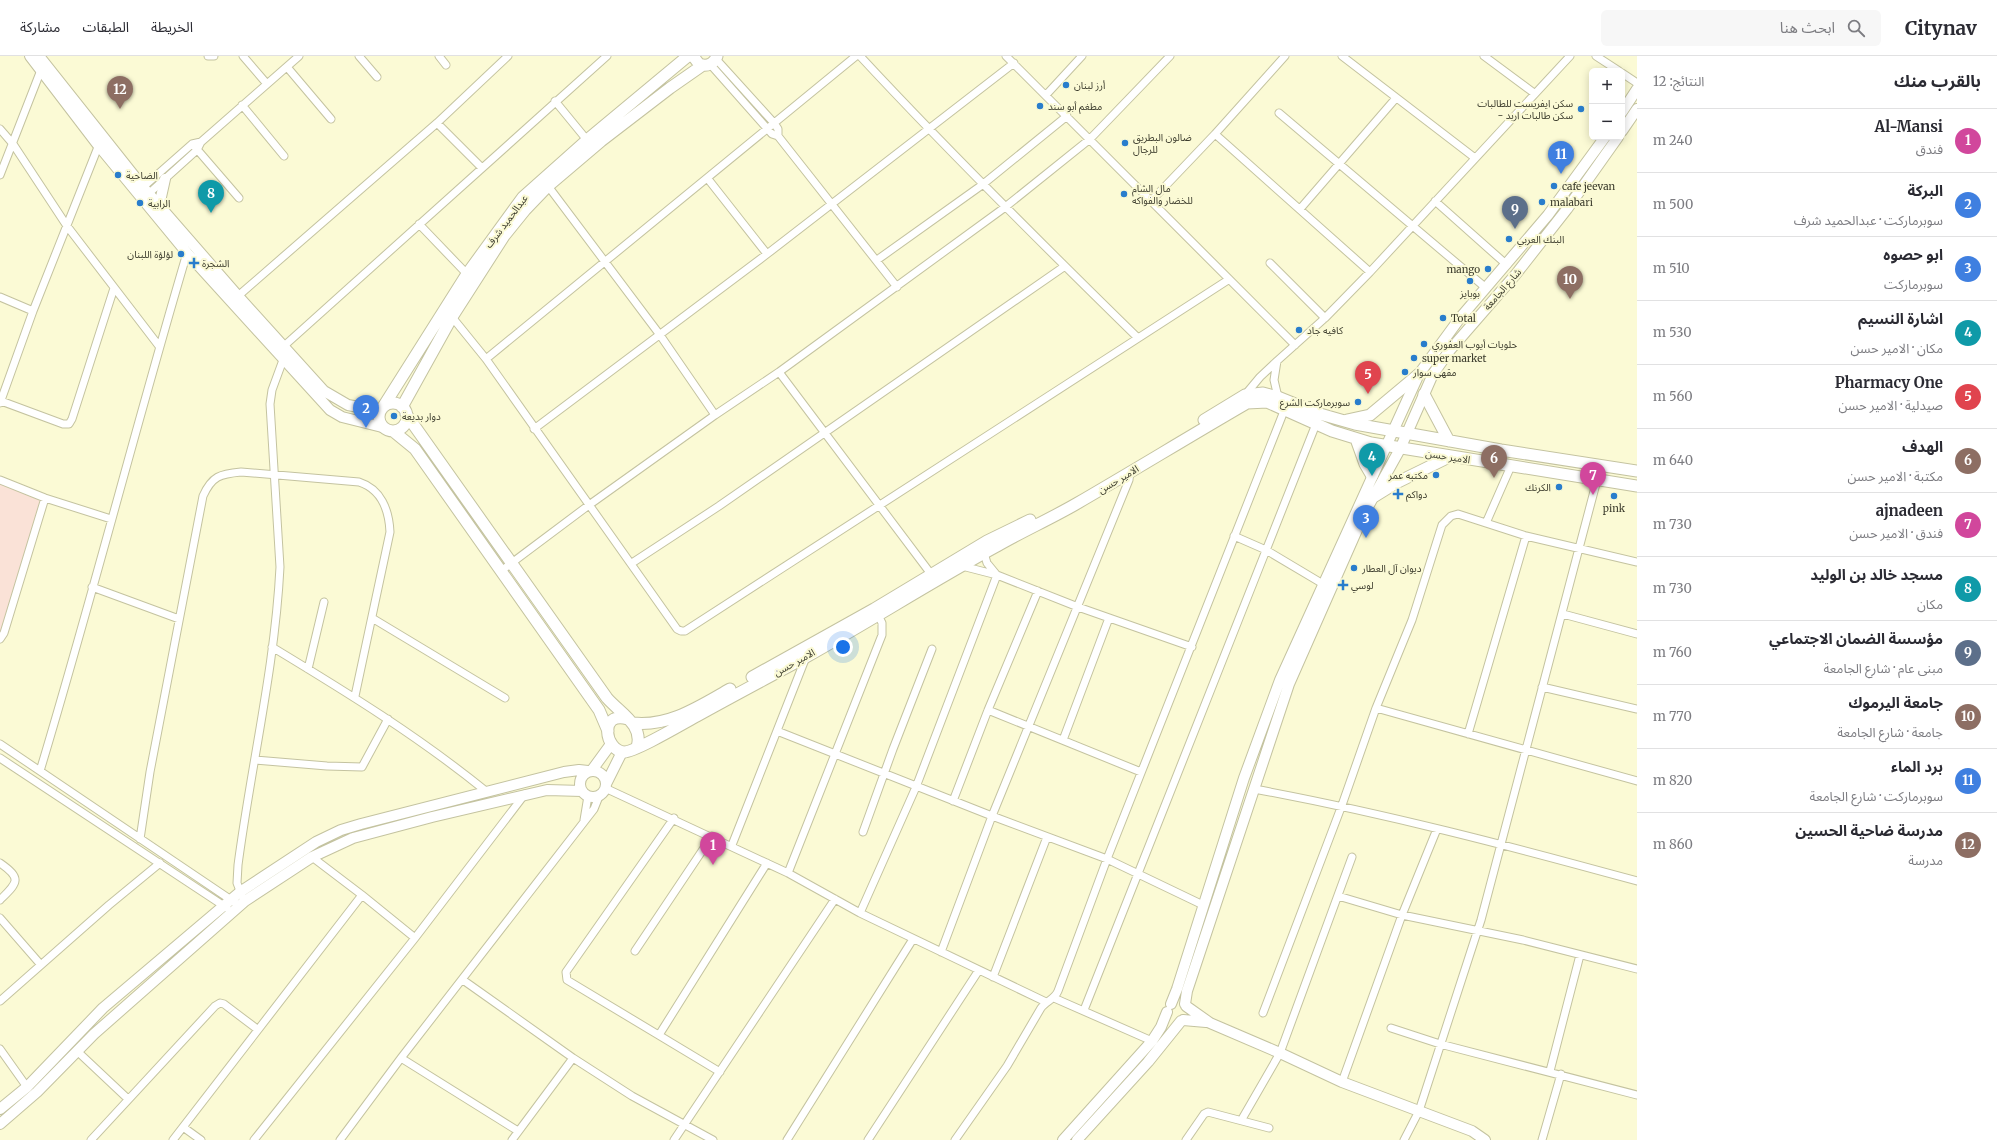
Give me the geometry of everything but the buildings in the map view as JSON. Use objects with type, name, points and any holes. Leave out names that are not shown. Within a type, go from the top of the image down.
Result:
[{"type":"main road","points":[[30,56],[143,193],[187,253],[284,360],[336,414],[387,429],[400,429],[405,424],[404,410]]},
{"type":"main road","points":[[39,56],[101,141]]},
{"type":"main road","name":"عبدالحميد شرف","points":[[382,409],[467,274],[523,196],[587,140],[688,56]]},
{"type":"main road","points":[[693,56],[697,62],[712,61]]},
{"type":"main road","name":"عبدالحميد شرف","points":[[404,410],[452,317],[516,220],[548,186],[632,117],[712,61]]},
{"type":"main road","points":[[1625,107],[1637,89]]},
{"type":"main road","points":[[1625,127],[1637,109]]},
{"type":"main road","name":"شارع الجامعة","points":[[1063,1140],[1152,1041],[1161,1027],[1177,989],[1244,778],[1280,680],[1372,476],[1394,431],[1418,374],[1460,318],[1548,216],[1603,140]]},
{"type":"main road","name":"شارع الجامعة","points":[[1185,1005],[1186,992],[1290,684],[1351,544],[1374,496],[1400,449],[1433,374],[1447,355],[1516,274],[1567,209],[1616,140]]},
{"type":"main road","points":[[160,206],[165,179]]},
{"type":"main road","points":[[143,193],[160,206],[238,296],[324,391],[348,405],[382,409]]},
{"type":"main road","points":[[1343,421],[1370,415],[1418,374]]},
{"type":"main road","name":"الامير حسن","points":[[637,747],[666,733],[806,657],[876,612],[931,574],[987,541],[1072,500],[1245,395],[1263,393],[1343,421],[1394,431],[1637,471]]},
{"type":"main road","points":[[1424,394],[1449,441]]},
{"type":"main road","name":"الامير حسن","points":[[609,737],[609,724],[613,718],[617,717],[630,721],[661,722],[679,716],[1076,504],[1247,403],[1267,402],[1316,424],[1356,439],[1400,449],[1637,486]]},
{"type":"main road","points":[[391,403],[404,410],[511,564],[607,698],[639,732],[637,747],[632,750],[622,752],[614,748],[599,710],[416,449],[387,429],[379,419],[382,409],[391,403]]},
{"type":"main road","points":[[1356,439],[1365,464],[1372,476]]},
{"type":"main road","points":[[1374,496],[1396,483],[1449,457]]},
{"type":"main road","points":[[585,793],[580,782],[584,774],[590,771],[609,737]]},
{"type":"main road","points":[[604,789],[622,752]]},
{"type":"main road","points":[[0,1109],[27,1086],[103,1008],[240,892],[316,842],[341,830],[472,794],[487,792],[564,772],[579,770],[601,773],[604,789]]},
{"type":"main road","points":[[0,1124],[36,1092],[94,1034],[239,907],[312,857],[354,838],[525,794],[547,790],[585,793],[604,789]]},
{"type":"main road","points":[[472,794],[474,808]]},
{"type":"main road","points":[[1210,1023],[1182,1020],[1174,1021],[1169,1008],[1176,1001],[1185,1005],[1210,1023],[1342,1082],[1472,1131],[1484,1140]]},
{"type":"main road","points":[[1076,1140],[1148,1062],[1182,1020],[1188,1012],[1185,1005]]},
{"type":"street","points":[[208,56],[214,56]]},
{"type":"street","points":[[243,56],[267,84]]},
{"type":"street","points":[[143,193],[165,179],[200,142],[299,56]]},
{"type":"street","points":[[359,56],[377,77]]},
{"type":"street","points":[[439,56],[446,65]]},
{"type":"street","points":[[238,296],[437,123],[508,56]]},
{"type":"street","points":[[284,346],[606,56]]},
{"type":"street","points":[[486,359],[708,179],[856,56]]},
{"type":"street","points":[[860,56],[927,129],[1004,208],[1138,338]]},
{"type":"street","points":[[1006,56],[1152,200],[1228,280],[1295,345]]},
{"type":"street","points":[[1046,95],[1082,56]]},
{"type":"street","points":[[501,571],[589,505],[715,415],[779,372],[1004,208],[1090,139],[1170,56]]},
{"type":"street","points":[[1152,200],[1215,134],[1284,56]]},
{"type":"street","points":[[1342,56],[1475,158]]},
{"type":"street","points":[[1484,56],[1534,93]]},
{"type":"street","points":[[1245,395],[1260,377],[1325,318],[1370,272],[1534,93],[1570,56]]},
{"type":"street","points":[[1596,56],[1614,68]]},
{"type":"street","points":[[712,61],[774,123],[778,129],[778,136]]},
{"type":"street","points":[[712,61],[772,134],[778,136],[830,204],[897,287]]},
{"type":"street","points":[[534,429],[767,254],[1014,63]]},
{"type":"street","points":[[287,67],[331,119]]},
{"type":"street","points":[[0,175],[41,70]]},
{"type":"street","points":[[1625,75],[1637,82]]},
{"type":"street","points":[[1300,209],[1396,98]]},
{"type":"street","points":[[555,101],[587,140]]},
{"type":"street","points":[[242,105],[284,156]]},
{"type":"street","points":[[1279,113],[1486,288]]},
{"type":"street","points":[[876,260],[982,185],[1067,116]]},
{"type":"street","points":[[437,123],[482,168]]},
{"type":"street","points":[[0,129],[13,144],[67,226],[159,346]]},
{"type":"street","points":[[1215,134],[1370,272]]},
{"type":"street","points":[[101,141],[33,311],[0,402],[63,424],[69,424],[72,419],[114,288]]},
{"type":"street","points":[[143,193],[195,147]]},
{"type":"street","points":[[195,147],[239,198]]},
{"type":"street","points":[[708,179],[767,254]]},
{"type":"street","points":[[548,186],[660,335],[715,415]]},
{"type":"street","points":[[1435,201],[1507,265]]},
{"type":"street","points":[[419,224],[467,274]]},
{"type":"street","points":[[40,771],[72,663],[159,346],[187,253]]},
{"type":"street","points":[[1270,263],[1325,318]]},
{"type":"street","points":[[632,563],[824,433],[1065,266]]},
{"type":"street","points":[[452,317],[486,359],[534,429],[632,563],[677,629],[681,631],[685,630],[879,507],[1228,280]]},
{"type":"street","points":[[0,297],[33,311]]},
{"type":"street","points":[[0,758],[160,863],[227,903],[239,907],[240,892],[237,883],[238,871],[272,647],[280,567],[270,404],[272,390],[284,360]]},
{"type":"street","points":[[1277,361],[1274,372],[1274,380],[1278,397]]},
{"type":"street","points":[[779,372],[879,507],[931,574]]},
{"type":"street","points":[[955,1140],[1007,1066],[1046,1002],[1054,998],[1058,991],[1106,859],[1192,647],[1284,410]]},
{"type":"street","points":[[1084,1010],[1316,424]]},
{"type":"street","points":[[1486,522],[1511,466]]},
{"type":"street","points":[[941,952],[992,816],[1129,480],[1130,471]]},
{"type":"street","points":[[140,839],[150,772],[203,496],[208,486],[216,477],[227,473],[275,475],[359,482],[369,485],[377,493],[386,507],[390,521],[390,532],[355,696]]},
{"type":"street","points":[[0,480],[45,498],[111,519]]},
{"type":"street","points":[[1404,1140],[1418,1111],[1478,930],[1580,550],[1597,480]]},
{"type":"street","points":[[0,639],[4,633],[45,498]]},
{"type":"street","points":[[1263,1013],[1342,805],[1376,708],[1412,620],[1442,525],[1451,516],[1458,514],[1526,536],[1580,550],[1637,562]]},
{"type":"street","points":[[1234,536],[1266,550],[1323,584]]},
{"type":"street","points":[[1468,734],[1526,536]]},
{"type":"street","points":[[984,553],[987,563],[997,575]]},
{"type":"street","points":[[962,566],[997,575],[1078,607],[1192,647]]},
{"type":"street","points":[[860,913],[916,787],[997,575]]},
{"type":"street","points":[[92,587],[179,618]]},
{"type":"street","points":[[953,801],[988,710],[1038,591]]},
{"type":"street","points":[[308,669],[324,602]]},
{"type":"street","points":[[788,873],[836,755],[882,635],[882,624],[876,612]]},
{"type":"street","points":[[1563,614],[1637,634]]},
{"type":"street","points":[[372,618],[505,698]]},
{"type":"street","points":[[1063,740],[1109,618]]},
{"type":"street","points":[[272,647],[355,696],[449,761],[487,792]]},
{"type":"street","points":[[863,832],[932,649]]},
{"type":"street","points":[[732,845],[806,657]]},
{"type":"street","points":[[1542,687],[1637,709]]},
{"type":"street","points":[[1376,708],[1637,780]]},
{"type":"street","points":[[988,710],[1141,772]]},
{"type":"street","points":[[256,760],[327,766],[362,767],[388,719]]},
{"type":"street","points":[[777,731],[916,787],[1106,859],[1203,905]]},
{"type":"street","points":[[0,744],[140,839],[227,903]]},
{"type":"street","points":[[342,1140],[401,1058],[463,980],[584,820],[594,809],[604,789],[674,818],[732,845],[788,873],[860,913],[1046,1002]]},
{"type":"street","points":[[1254,789],[1342,805],[1500,844],[1637,881]]},
{"type":"street","points":[[584,820],[585,793]]},
{"type":"street","points":[[254,1140],[415,938],[525,794]]},
{"type":"street","points":[[674,818],[566,972],[565,976],[567,980],[720,1072]]},
{"type":"street","points":[[1342,1082],[1402,915],[1437,828]]},
{"type":"street","points":[[635,951],[712,836]]},
{"type":"street","points":[[993,977],[1047,837]]},
{"type":"street","points":[[312,857],[415,938]]},
{"type":"street","points":[[1242,1119],[1280,1053],[1352,857]]},
{"type":"street","points":[[0,863],[11,871],[15,876],[16,881],[13,887],[0,900]]},
{"type":"street","points":[[0,1001],[109,904],[160,863]]},
{"type":"street","points":[[659,1035],[768,863]]},
{"type":"street","points":[[173,1140],[257,1029],[362,895]]},
{"type":"street","points":[[1338,896],[1402,915],[1478,930],[1637,969]]},
{"type":"street","points":[[674,1140],[835,899]]},
{"type":"street","points":[[0,918],[41,965]]},
{"type":"street","points":[[786,1140],[913,939]]},
{"type":"street","points":[[1550,1071],[1580,955]]},
{"type":"street","points":[[868,1140],[979,970]]},
{"type":"street","points":[[463,980],[573,1058],[632,1096],[713,1140]]},
{"type":"street","points":[[1054,998],[1152,1041]]},
{"type":"street","points":[[91,1140],[215,1006],[220,1003],[224,1004],[257,1029]]},
{"type":"street","points":[[1391,1028],[1440,1044],[1550,1071],[1637,1095]]},
{"type":"street","points":[[0,1048],[27,1086]]},
{"type":"street","points":[[77,1051],[128,1099]]},
{"type":"street","points":[[401,1058],[518,1131]]},
{"type":"street","points":[[512,1140],[573,1058]]},
{"type":"street","points":[[1542,1140],[1561,1074]]},
{"type":"street","points":[[1186,1140],[1204,1114],[1208,1112],[1242,1119],[1269,1128]]},
{"type":"street","points":[[183,1127],[201,1140]]},
{"type":"shaded area","points":[[0,481],[45,498],[0,639]]},
{"type":"place","name":"أرز لبنان","points":[[1066,85]]},
{"type":"place","name":"مطغم أبو سند","points":[[1040,106]]},
{"type":"place","name":"مدرسة ضاحية الحسين","points":[[120,109]]},
{"type":"place","name":"سكن ايفريست للطالبات - سكن طالبات اربد","points":[[1581,109]]},
{"type":"place","name":"ضالون البطريق للرجال","points":[[1125,143]]},
{"type":"place","name":"برد الماء","points":[[1561,174]]},
{"type":"place","name":"الضاحية","points":[[118,175]]},
{"type":"place","name":"cafe jeevan","points":[[1554,186]]},
{"type":"place","name":"مال الشام للخضار والفواكه","points":[[1124,194]]},
{"type":"place","name":"malabari","points":[[1542,202]]},
{"type":"place","name":"الرابية","points":[[140,203]]},
{"type":"place","name":"مسجد خالد بن الوليد","points":[[211,213]]},
{"type":"place","name":"مؤسسة الضمان الاجتماعي","points":[[1515,229]]},
{"type":"place","name":"البنك العربي","points":[[1509,239]]},
{"type":"place","name":"لؤلؤة اللبنان","points":[[181,254]]},
{"type":"place","name":"الشجرة","points":[[194,263]]},
{"type":"place","name":"mango","points":[[1488,269]]},
{"type":"place","name":"بوبايز","points":[[1470,281]]},
{"type":"place","name":"جامعة اليرموك","points":[[1570,299]]},
{"type":"place","name":"Total","points":[[1443,318]]},
{"type":"place","name":"كافيه جاد","points":[[1299,330]]},
{"type":"place","name":"حلويات أيوب العفوري","points":[[1424,344]]},
{"type":"place","name":"super market","points":[[1414,358]]},
{"type":"place","name":"مقهى سوار","points":[[1405,372]]},
{"type":"place","name":"Pharmacy One","points":[[1368,394]]},
{"type":"place","name":"سوبرماركت الشرع","points":[[1358,402]]},
{"type":"place","name":"دوار بديعة","points":[[394,416]]},
{"type":"place","name":"البركة","points":[[366,428]]},
{"type":"place","name":"مكتبه عمر","points":[[1436,475]]},
{"type":"place","name":"اشارة النسيم","points":[[1372,476]]},
{"type":"place","name":"الهدف","points":[[1494,478]]},
{"type":"place","name":"الكرنك","points":[[1559,487]]},
{"type":"place","name":"دواكم","points":[[1398,494]]},
{"type":"place","name":"ajnadeen","points":[[1593,495]]},
{"type":"place","name":"pink","points":[[1614,496]]},
{"type":"place","name":"ابو حصوه","points":[[1366,538]]},
{"type":"place","name":"ديوان آل العطار","points":[[1354,568]]},
{"type":"place","name":"لوسي","points":[[1343,585]]},
{"type":"place","name":"Al-Mansi","points":[[713,865]]}]
